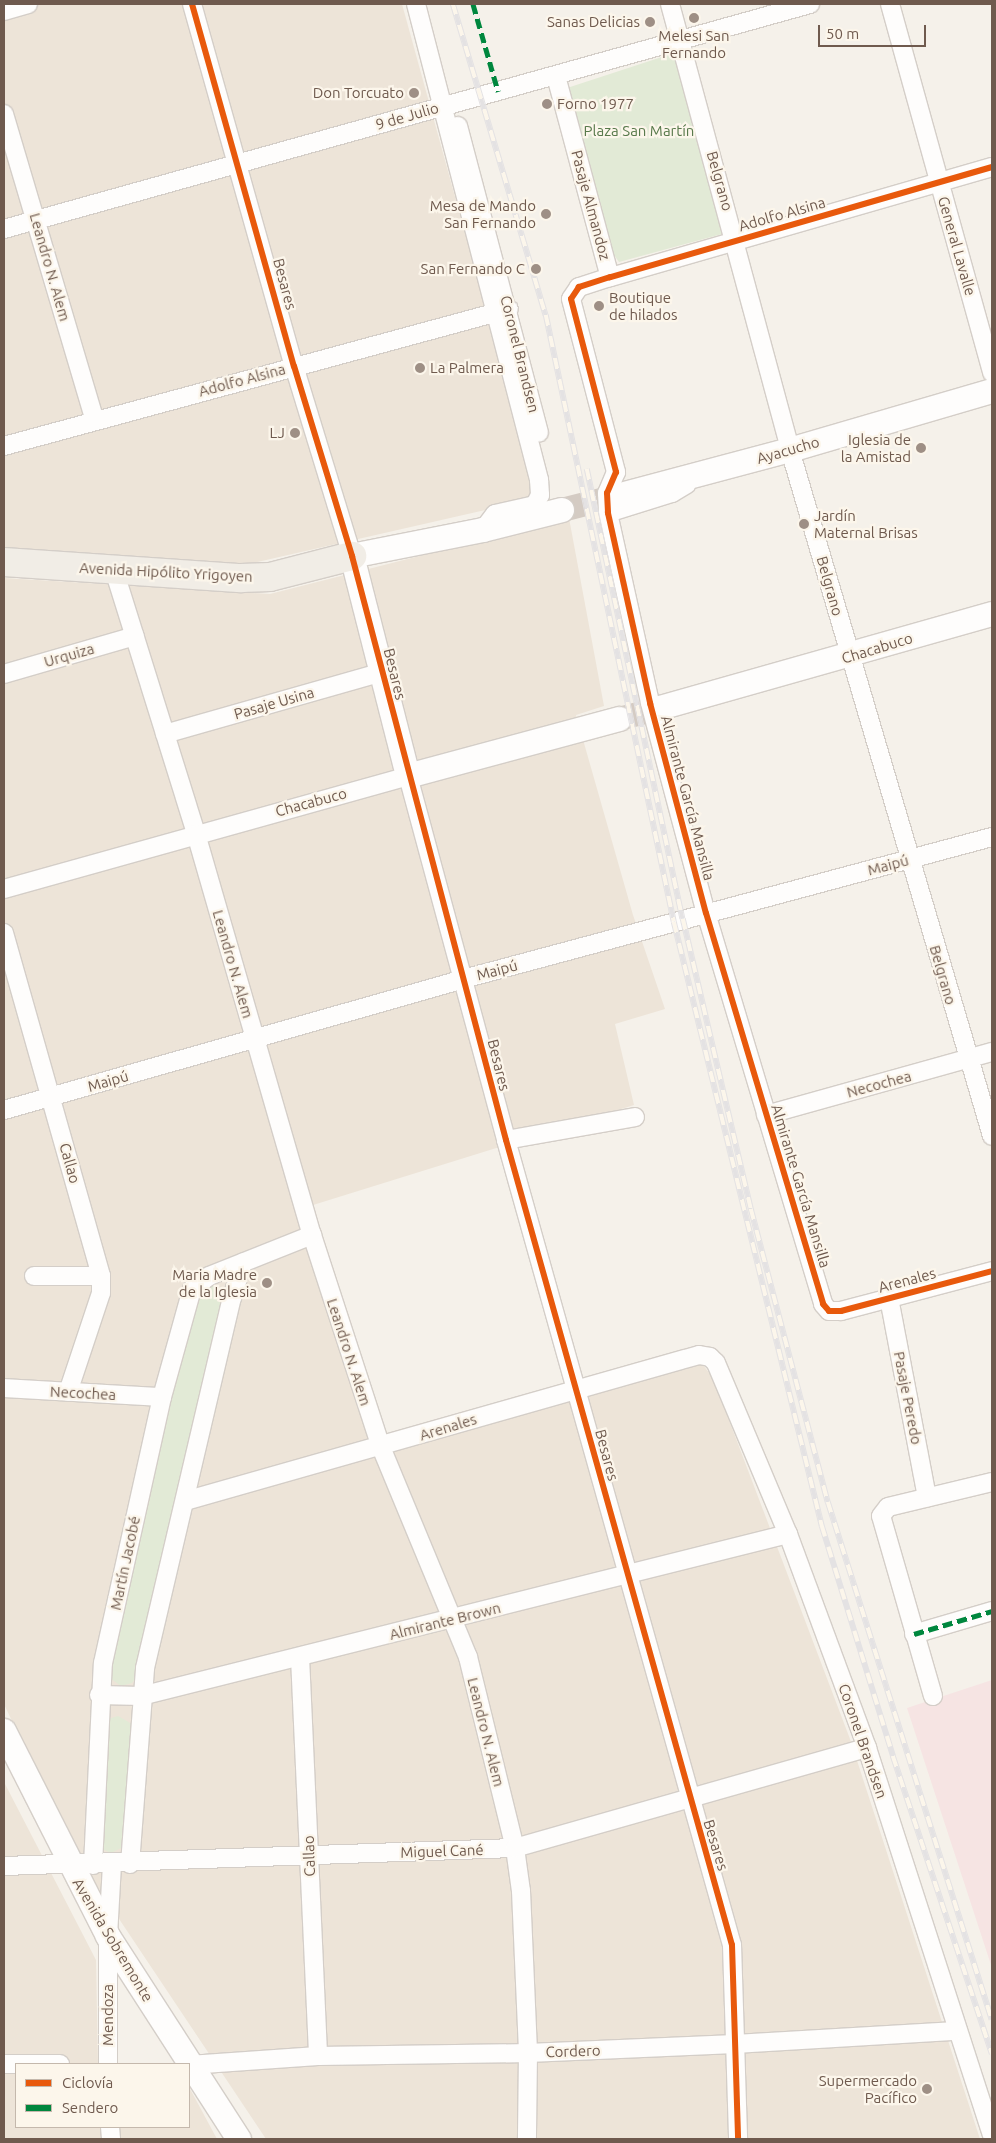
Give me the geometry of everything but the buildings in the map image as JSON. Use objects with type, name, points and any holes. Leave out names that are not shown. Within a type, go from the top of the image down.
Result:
[{"type":"main road","name":"Avenida Hipólito Yrigoyen","points":[[4,562],[114,570],[270,577],[352,556]]},
{"type":"street","points":[[4,11],[28,4]]},
{"type":"street","name":"Besares","points":[[192,4],[239,164],[294,366],[352,556],[408,776],[506,1140],[689,1798],[732,1945],[738,2139]]},
{"type":"street","name":"Coronel Brandsen","points":[[416,4],[444,106],[444,122],[503,311],[540,480],[540,495],[535,505],[495,514],[483,530]]},
{"type":"street","name":"Belgrano","points":[[670,4],[736,240],[790,450],[992,1136]]},
{"type":"street","name":"9 de Julio","points":[[4,230],[810,4]]},
{"type":"street","name":"General Lavalle","points":[[890,4],[992,373]]},
{"type":"street","name":"Pasaje Almandoz","points":[[556,76],[610,277]]},
{"type":"street","name":"Leandro N. Alem","points":[[4,114],[37,220],[95,421]]},
{"type":"street","name":"Adolfo Alsina","points":[[579,287],[992,167]]},
{"type":"street","name":"Almirante García Mansilla","points":[[579,287],[572,300],[572,309],[616,472],[612,499],[655,706],[706,913],[823,1304],[829,1311]]},
{"type":"street","name":"Adolfo Alsina","points":[[4,446],[503,311]]},
{"type":"street","name":"Ayacucho","points":[[612,499],[790,450],[992,390]]},
{"type":"street","name":"Avenida Hipólito Yrigoyen","points":[[352,556],[483,530],[562,510]]},
{"type":"street","name":"Leandro N. Alem","points":[[114,570],[196,834],[312,1235],[381,1448],[455,1619],[468,1657],[515,1848],[521,1891],[528,2053],[528,2139]]},
{"type":"street","name":"Chacabuco","points":[[655,706],[850,657],[992,614]]},
{"type":"street","name":"Urquiza","points":[[4,674],[134,636]]},
{"type":"street","name":"Pasaje Usina","points":[[166,734],[382,672]]},
{"type":"street","name":"Chacabuco","points":[[4,889],[196,834],[619,719]]},
{"type":"street","name":"Maipú","points":[[4,1110],[464,979],[992,837]]},
{"type":"street","name":"Callao","points":[[4,933],[101,1276],[101,1293],[68,1392]]},
{"type":"street","name":"Necochea","points":[[766,1115],[992,1052]]},
{"type":"street","points":[[506,1140],[635,1118]]},
{"type":"street","points":[[210,1275],[243,1264],[312,1235]]},
{"type":"street","points":[[121,1864],[141,1696],[232,1298],[243,1264]]},
{"type":"street","name":"Arenales","points":[[829,1311],[841,1311],[992,1271]]},
{"type":"street","points":[[210,1275],[224,1282],[232,1298]]},
{"type":"street","name":"Martín Jacobé","points":[[93,1865],[99,1694],[103,1663],[162,1397],[192,1289],[210,1275]]},
{"type":"street","points":[[34,1276],[101,1276]]},
{"type":"street","name":"Pasaje Peredo","points":[[889,1298],[927,1497]]},
{"type":"street","name":"Arenales","points":[[185,1501],[381,1448],[699,1354],[710,1357]]},
{"type":"street","name":"Coronel Brandsen","points":[[710,1357],[716,1363],[788,1534],[867,1748],[956,2031],[992,2134]]},
{"type":"street","name":"Necochea","points":[[4,1388],[162,1397]]},
{"type":"street","points":[[933,1696],[880,1523],[888,1507],[992,1482]]},
{"type":"street","name":"Almirante Brown","points":[[99,1694],[141,1696],[627,1576],[788,1534]]},
{"type":"street","points":[[914,1634],[992,1611]]},
{"type":"street","name":"Callao","points":[[300,1657],[318,2056]]},
{"type":"street","name":"Avenida Sobremonte","points":[[4,1731],[70,1866],[108,1936],[189,2063]]},
{"type":"street","name":"Miguel Cané","points":[[4,1866],[70,1866],[515,1848],[867,1748]]},
{"type":"street","name":"Mendoza","points":[[108,2063],[108,1936],[121,1864]]},
{"type":"street","name":"Cordero","points":[[190,2065],[318,2056],[528,2053],[735,2044],[956,2031]]},
{"type":"street","name":"Avenida Sobremonte","points":[[190,2065],[239,2139]]},
{"type":"shaded area","points":[[4,4],[402,4],[534,484],[529,500],[249,564],[4,547]]},
{"type":"shaded area","points":[[569,518],[604,706],[576,715],[633,915],[665,1009],[615,1024],[634,1105],[297,1210],[378,1456],[687,1363],[703,1365],[713,1378],[850,1739],[980,2139],[266,2139],[71,1847],[4,1704],[4,578],[270,594]]},
{"type":"shaded area","points":[[992,1680],[992,1968],[907,1708]]},
{"type":"shaded area","points":[[4,1782],[96,1960],[98,2063],[15,2063],[15,2128],[190,2128],[190,2089],[217,2139],[4,2139]]},
{"type":"green space","name":"Plaza San Martín","points":[[668,55],[676,55],[728,230],[722,234],[619,262],[614,255],[567,88]]},
{"type":"green space","points":[[207,1285],[217,1287],[225,1294],[136,1678],[132,1683],[121,1686],[110,1678],[109,1665],[167,1407],[196,1293]]},
{"type":"green space","points":[[118,1716],[132,1724],[123,1847],[111,1853],[102,1849],[108,1719]]},
{"type":"tunnel","points":[[562,510],[617,496]]},
{"type":"tunnel","points":[[619,719],[660,708]]},
{"type":"railway","points":[[453,4],[546,315],[674,922],[822,1526],[893,1756],[992,2054]]},
{"type":"railway","points":[[587,469],[683,919],[751,1209],[828,1502],[992,2020]]},
{"type":"marked path","points":[[473,4],[498,91]]},
{"type":"marked path","points":[[914,1634],[992,1611]]},
{"type":"cycle path","points":[[192,4],[294,366],[352,556],[506,1140],[732,1945],[738,2139]]},
{"type":"cycle path","points":[[992,167],[610,277],[579,287],[571,299],[616,472],[607,493],[608,513],[650,703],[706,913],[823,1304],[829,1311],[841,1311],[992,1271]]},
{"type":"place","name":"Melesi San Fernando","points":[[694,18]]},
{"type":"place","name":"Sanas Delicias","points":[[650,22]]},
{"type":"place","name":"Don Torcuato","points":[[414,93]]},
{"type":"place","name":"Forno 1977","points":[[547,104]]},
{"type":"place","name":"Mesa de Mando San Fernando","points":[[546,214]]},
{"type":"place","name":"San Fernando C","points":[[536,269]]},
{"type":"place","name":"Boutique de hilados","points":[[599,306]]},
{"type":"place","name":"La Palmera","points":[[420,368]]},
{"type":"place","name":"LJ","points":[[295,433]]},
{"type":"place","name":"Iglesia de la Amistad","points":[[921,448]]},
{"type":"place","name":"Jardín Maternal Brisas","points":[[804,524]]},
{"type":"place","name":"Maria Madre de la Iglesia","points":[[267,1283]]},
{"type":"place","name":"Supermercado Pacífico","points":[[927,2089]]}]
